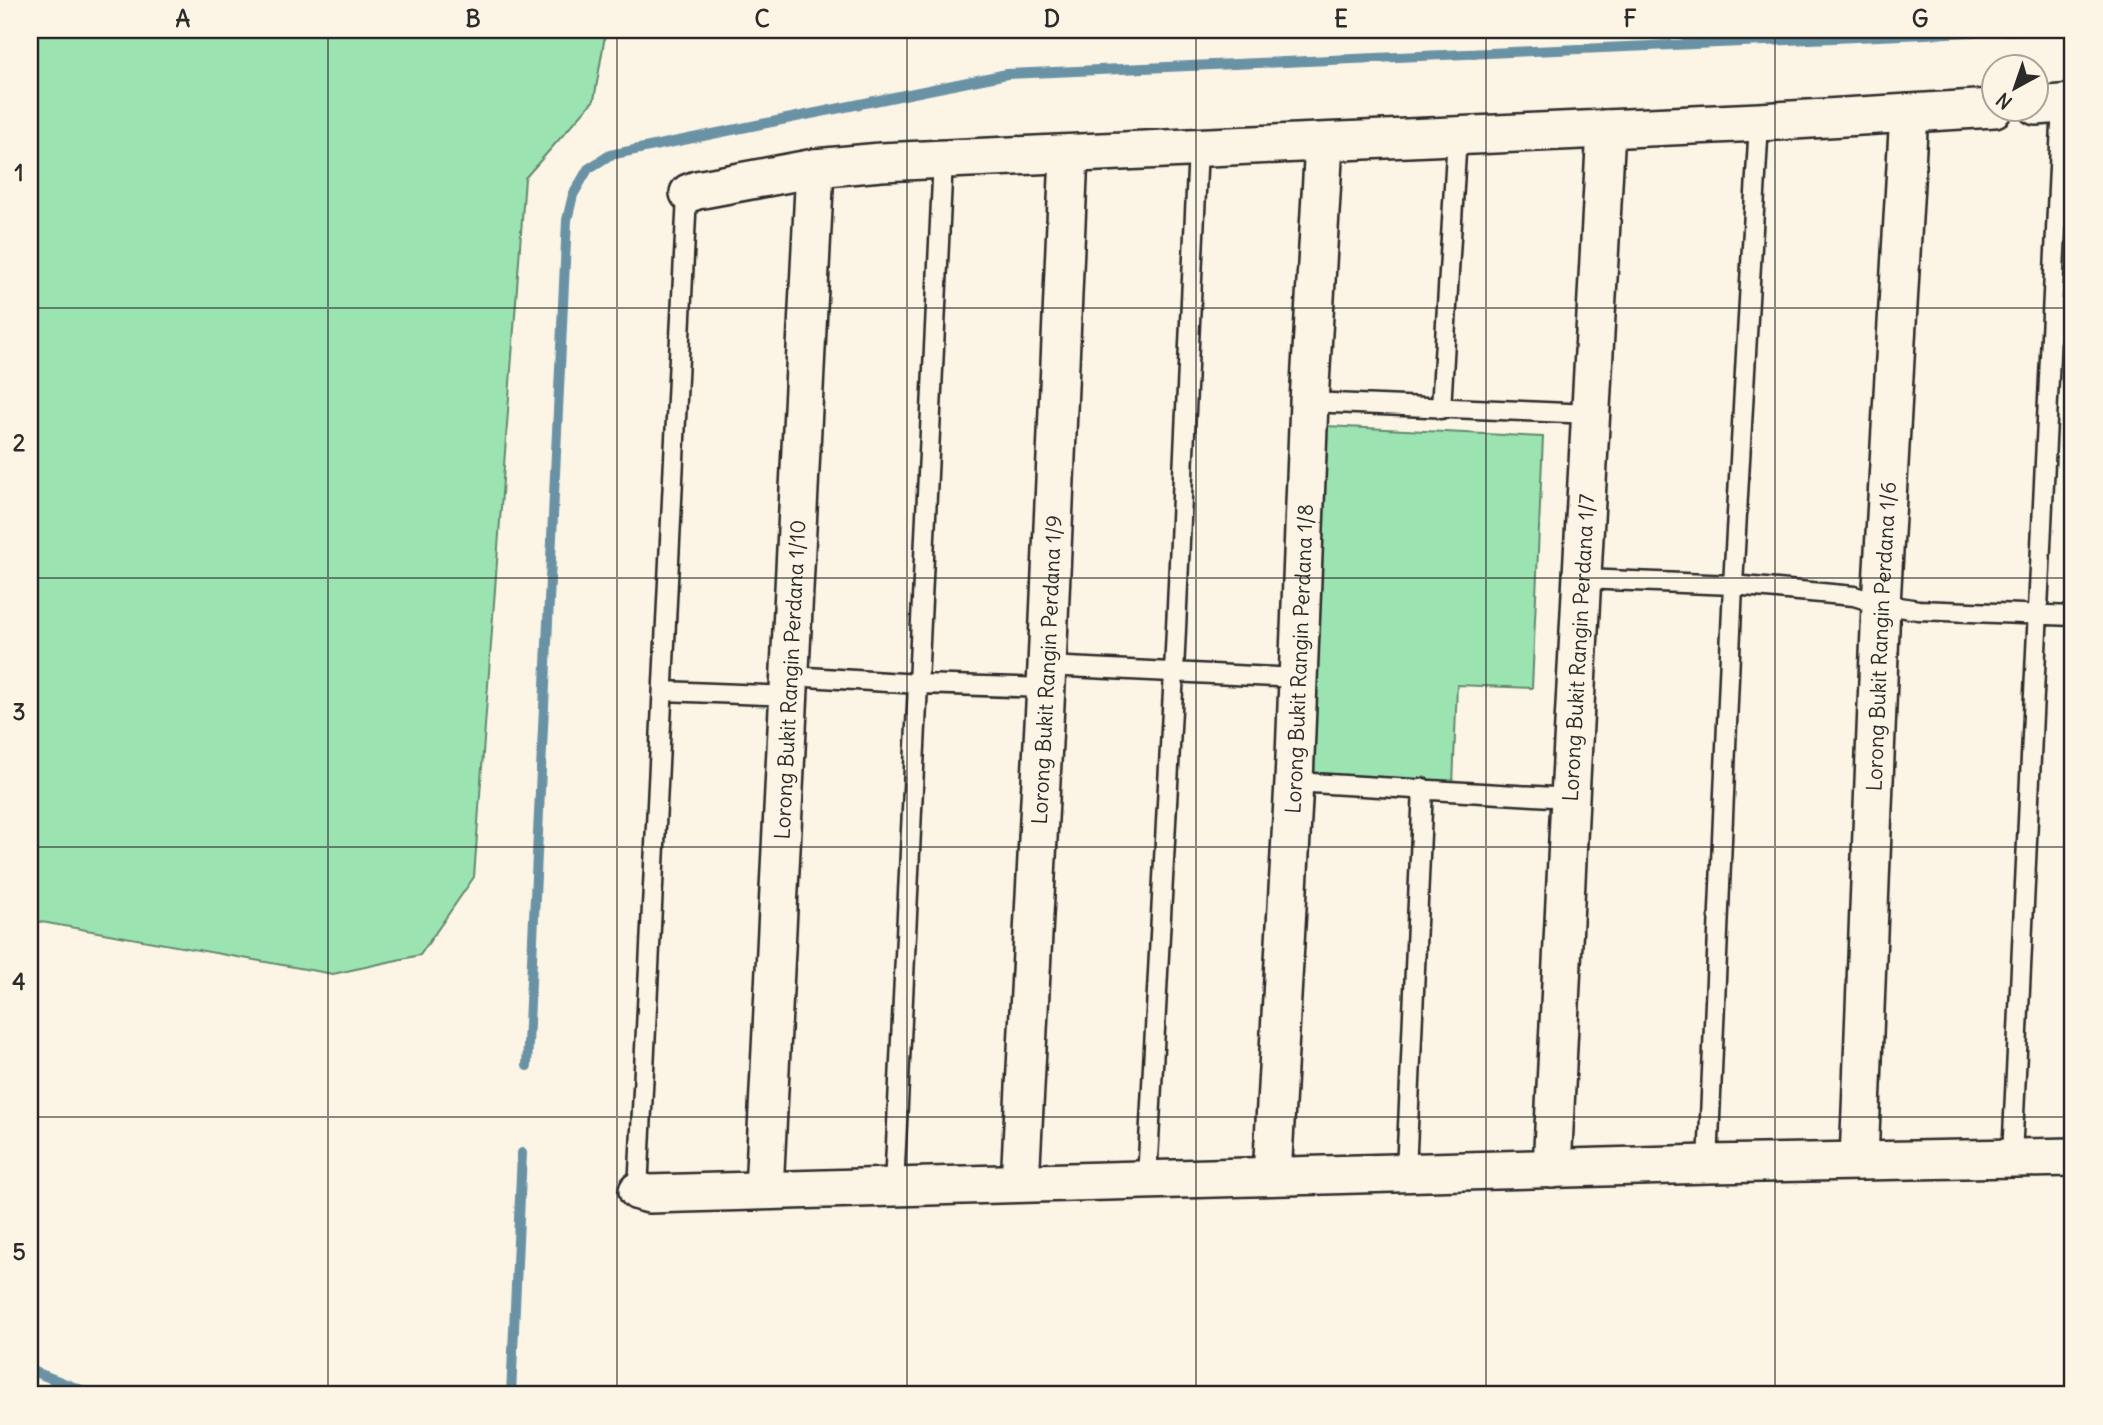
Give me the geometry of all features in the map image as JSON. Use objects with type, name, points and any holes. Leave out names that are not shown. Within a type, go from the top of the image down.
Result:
[{"type":"street","points":[[689,193],[816,168],[943,159],[1759,122],[1980,109]]},
{"type":"street","name":"Lorong Bukit Rangin Perdana 1/6","points":[[1859,1161],[1881,604],[1909,113]]},
{"type":"street","name":"Lorong Bukit Rangin Perdana 1/7","points":[[1552,1169],[1606,129]]},
{"type":"street","name":"Lorong Bukit Rangin Perdana 1/8","points":[[1272,1176],[1294,782],[1309,402],[1324,143]]},
{"type":"street","name":"Lorong Bukit Rangin Perdana 1/9","points":[[1020,1183],[1069,154]]},
{"type":"street","name":"Lorong Bukit Rangin Perdana 1/10","points":[[764,1190],[816,168]]},
{"type":"street","points":[[638,1191],[649,1194],[1708,1164],[2073,1157]]},
{"type":"lane","points":[[2012,1157],[2038,614],[2057,105]]},
{"type":"lane","points":[[1708,1164],[1733,586],[1759,122]]},
{"type":"lane","points":[[1441,409],[1457,135]]},
{"type":"lane","points":[[1147,1179],[1198,148]]},
{"type":"lane","points":[[894,1187],[943,159]]},
{"type":"lane","points":[[638,1191],[689,193]]},
{"type":"lane","points":[[1309,402],[1591,414]]},
{"type":"lane","points":[[1582,579],[1733,586],[1854,596],[1918,610],[2073,616]]},
{"type":"lane","points":[[663,691],[919,684],[1174,672],[1297,678]]},
{"type":"lane","points":[[1294,782],[1570,798]]},
{"type":"lane","points":[[1406,1172],[1423,789]]},
{"type":"green space","points":[[30,30],[606,30],[594,100],[525,178],[474,877],[420,955],[333,974],[30,920]]},
{"type":"green space","points":[[1326,426],[1543,437],[1532,688],[1457,685],[1453,785],[1311,778]]},
{"type":"waterway","points":[[527,1066],[567,220],[573,195],[588,169],[610,155],[1007,74],[2017,30]]},
{"type":"waterway","points":[[511,1395],[522,1153]]},
{"type":"waterway","points":[[30,1370],[94,1395]]}]
